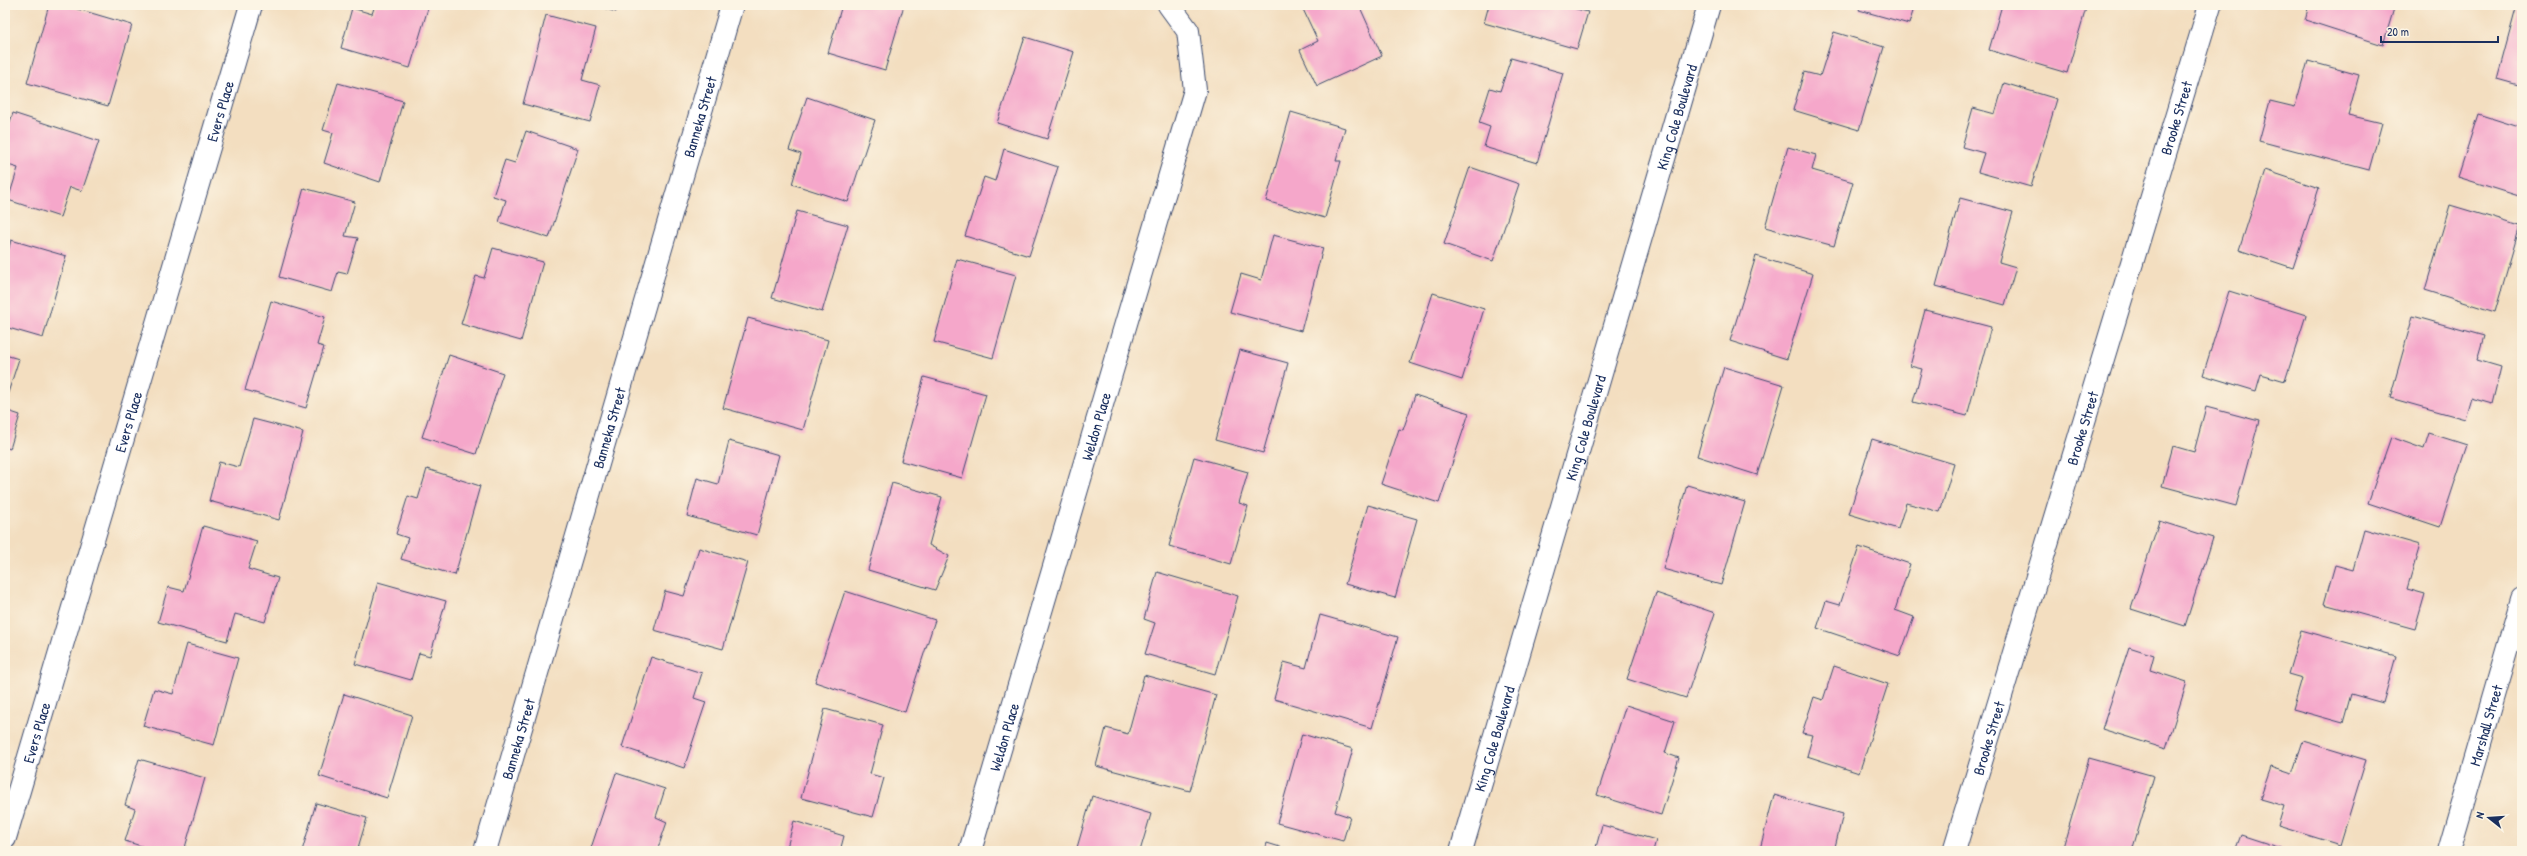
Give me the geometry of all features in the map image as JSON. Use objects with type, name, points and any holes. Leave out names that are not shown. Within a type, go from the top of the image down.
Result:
[{"type":"street","name":"Evers Place","points":[[5,838],[251,5]]},
{"type":"street","name":"Banneka Street","points":[[485,851],[732,5]]},
{"type":"street","name":"Weldon Place","points":[[970,851],[1195,90],[1188,32],[1169,5]]},
{"type":"street","name":"King Cole Boulevard","points":[[1461,851],[1709,5]]},
{"type":"street","name":"Brooke Street","points":[[1954,851],[2210,5]]},
{"type":"street","name":"Marshall Street","points":[[2449,851],[2522,599]]},
{"type":"building","points":[[49,5],[64,5],[132,25],[108,106],[27,83]]},
{"type":"building","points":[[375,5],[429,5],[410,68],[341,48],[352,8],[372,14]]},
{"type":"building","points":[[594,5],[619,5],[616,12]]},
{"type":"building","points":[[842,5],[904,5],[885,70],[828,53]]},
{"type":"building","points":[[1301,5],[1359,5],[1382,56],[1317,86],[1300,50],[1318,41]]},
{"type":"building","points":[[1489,5],[1570,5],[1569,7],[1588,12],[1577,49],[1484,23]]},
{"type":"building","points":[[1861,5],[1915,5],[1909,24],[1859,10]]},
{"type":"building","points":[[2002,5],[2087,5],[2067,73],[1989,50]]},
{"type":"building","points":[[2309,5],[2395,5],[2383,45],[2305,20]]},
{"type":"building","points":[[2517,5],[2522,5],[2522,86],[2497,79]]},
{"type":"building","points":[[546,15],[596,28],[582,80],[600,85],[590,122],[523,104]]},
{"type":"building","points":[[1834,32],[1884,47],[1859,130],[1793,110],[1804,72],[1820,76]]},
{"type":"building","points":[[1025,37],[1074,52],[1047,139],[997,123]]},
{"type":"building","points":[[1511,58],[1563,73],[1537,163],[1484,147],[1490,127],[1479,123],[1490,88],[1500,91]]},
{"type":"building","points":[[2308,61],[2359,75],[2348,115],[2382,123],[2369,170],[2259,141],[2270,101],[2295,107]]},
{"type":"building","points":[[338,83],[403,101],[380,182],[324,163],[333,133],[323,130]]},
{"type":"building","points":[[2004,83],[2057,99],[2031,187],[1978,172],[1984,153],[1962,147],[1973,108],[1995,114]]},
{"type":"building","points":[[807,97],[875,120],[848,202],[792,184],[801,154],[789,150]]},
{"type":"building","points":[[1291,112],[1345,128],[1336,161],[1341,161],[1325,218],[1266,201]]},
{"type":"building","points":[[13,113],[99,141],[82,191],[70,187],[60,217],[8,200],[18,168],[5,164],[5,137]]},
{"type":"building","points":[[2478,114],[2519,127],[2522,117],[2522,197],[2458,177]]},
{"type":"building","points":[[526,131],[578,149],[549,238],[499,222],[506,200],[493,196],[505,160],[515,163]]},
{"type":"building","points":[[1788,147],[1816,155],[1812,170],[1853,182],[1834,246],[1765,227]]},
{"type":"building","points":[[1004,149],[1058,167],[1029,256],[965,236],[984,177],[995,181]]},
{"type":"building","points":[[1470,167],[1519,184],[1493,261],[1444,244]]},
{"type":"building","points":[[2265,170],[2319,188],[2293,268],[2239,250]]},
{"type":"building","points":[[304,188],[355,202],[345,236],[358,238],[347,274],[338,272],[332,292],[279,277]]},
{"type":"building","points":[[1960,198],[2013,212],[1999,262],[2016,267],[2005,305],[1936,286]]},
{"type":"building","points":[[2450,205],[2520,226],[2495,312],[2425,290]]},
{"type":"building","points":[[797,211],[848,225],[822,312],[772,298]]},
{"type":"building","points":[[1273,235],[1323,248],[1301,331],[1230,312],[1241,274],[1261,280]]},
{"type":"building","points":[[11,240],[66,256],[43,338],[5,327],[5,263]]},
{"type":"building","points":[[493,248],[543,262],[521,341],[461,324],[476,276],[484,278]]},
{"type":"building","points":[[1756,256],[1813,274],[1787,359],[1730,341]]},
{"type":"building","points":[[957,259],[1016,275],[993,358],[934,342]]},
{"type":"building","points":[[2229,291],[2306,315],[2285,381],[2261,374],[2256,391],[2203,375]]},
{"type":"building","points":[[1433,293],[1484,309],[1462,380],[1410,363]]},
{"type":"building","points":[[271,301],[325,317],[317,345],[324,347],[306,408],[245,390]]},
{"type":"building","points":[[1925,310],[1991,327],[1967,416],[1913,402],[1922,369],[1910,366]]},
{"type":"building","points":[[2413,316],[2484,336],[2477,360],[2501,367],[2492,404],[2471,398],[2465,419],[2390,398]]},
{"type":"building","points":[[748,318],[828,340],[803,430],[723,408]]},
{"type":"building","points":[[1240,350],[1288,363],[1263,453],[1215,440]]},
{"type":"building","points":[[5,355],[19,359],[5,402]]},
{"type":"building","points":[[449,355],[503,373],[476,454],[422,437]]},
{"type":"building","points":[[1724,367],[1784,385],[1757,475],[1697,456]]},
{"type":"building","points":[[924,377],[986,394],[962,478],[901,461]]},
{"type":"building","points":[[1415,395],[1469,413],[1439,503],[1381,484],[1399,429],[1403,430]]},
{"type":"building","points":[[2206,407],[2259,421],[2236,506],[2162,486],[2173,446],[2194,452]]},
{"type":"building","points":[[5,410],[20,415],[10,449],[5,447]]},
{"type":"building","points":[[253,419],[303,432],[279,520],[209,501],[219,462],[239,467]]},
{"type":"building","points":[[2429,433],[2467,445],[2440,527],[2368,503],[2391,437],[2424,449]]},
{"type":"building","points":[[1872,439],[1954,464],[1940,512],[1906,503],[1898,529],[1849,514]]},
{"type":"building","points":[[729,441],[779,455],[757,535],[687,516],[697,478],[718,484]]},
{"type":"building","points":[[1194,457],[1248,472],[1239,503],[1248,506],[1231,564],[1169,546]]},
{"type":"building","points":[[427,469],[480,486],[455,575],[401,559],[408,538],[396,534],[408,496],[418,499]]},
{"type":"building","points":[[892,483],[942,497],[929,545],[949,556],[935,590],[868,570]]},
{"type":"building","points":[[1687,485],[1745,502],[1721,585],[1663,569]]},
{"type":"building","points":[[1368,505],[1417,519],[1395,598],[1345,584]]},
{"type":"building","points":[[2159,521],[2213,538],[2185,626],[2131,609]]},
{"type":"building","points":[[203,526],[257,541],[248,569],[278,578],[265,622],[235,614],[227,641],[158,622],[168,587],[184,591]]},
{"type":"building","points":[[2364,529],[2420,545],[2407,589],[2425,594],[2415,629],[2324,604],[2335,565],[2353,570]]},
{"type":"building","points":[[1859,547],[1910,564],[1895,610],[1914,617],[1900,656],[1817,628],[1826,601],[1840,605]]},
{"type":"building","points":[[699,548],[748,562],[723,649],[654,630],[665,591],[684,596]]},
{"type":"building","points":[[1157,572],[1238,596],[1215,674],[1145,654],[1155,623],[1144,619]]},
{"type":"building","points":[[378,582],[446,601],[430,656],[419,653],[411,680],[355,664]]},
{"type":"building","points":[[845,591],[935,620],[905,712],[815,682]]},
{"type":"building","points":[[1656,593],[1715,613],[1686,698],[1627,679]]},
{"type":"building","points":[[1320,615],[1398,637],[1372,728],[1274,699],[1284,662],[1306,668]]},
{"type":"building","points":[[2301,630],[2396,656],[2383,703],[2351,694],[2343,723],[2293,709],[2302,678],[2288,674]]},
{"type":"building","points":[[187,644],[238,658],[214,745],[143,726],[154,689],[173,694]]},
{"type":"building","points":[[2129,647],[2154,655],[2150,670],[2187,682],[2166,749],[2102,729]]},
{"type":"building","points":[[651,657],[702,673],[694,698],[706,702],[684,768],[622,747]]},
{"type":"building","points":[[1834,666],[1888,684],[1859,773],[1807,756],[1813,735],[1802,733],[1814,697],[1823,700]]},
{"type":"building","points":[[1144,675],[1216,695],[1190,791],[1096,766],[1106,728],[1128,734]]},
{"type":"building","points":[[344,694],[412,715],[387,798],[319,776]]},
{"type":"building","points":[[1626,705],[1675,721],[1665,753],[1679,758],[1661,815],[1597,795]]},
{"type":"building","points":[[825,709],[883,725],[870,774],[884,778],[873,817],[801,798]]},
{"type":"building","points":[[1302,734],[1353,749],[1335,812],[1350,817],[1343,841],[1277,823]]},
{"type":"building","points":[[2303,741],[2366,760],[2340,845],[2278,826],[2284,806],[2260,799],[2271,767],[2292,774]]},
{"type":"building","points":[[2089,758],[2154,776],[2132,851],[2079,851],[2063,847]]},
{"type":"building","points":[[139,759],[205,778],[184,851],[157,851],[125,841],[135,809],[125,805]]},
{"type":"building","points":[[616,773],[665,789],[656,817],[667,822],[657,851],[590,851]]},
{"type":"building","points":[[1774,795],[1843,814],[1834,851],[1760,849]]},
{"type":"building","points":[[1092,796],[1151,814],[1140,851],[1076,851]]},
{"type":"building","points":[[316,803],[367,818],[357,851],[302,851]]},
{"type":"building","points":[[794,821],[844,836],[840,851],[786,851]]},
{"type":"building","points":[[1602,825],[1656,840],[1653,851],[1595,851]]},
{"type":"building","points":[[2241,835],[2290,851],[2235,851]]},
{"type":"building","points":[[1267,843],[1293,851],[1265,851]]}]
